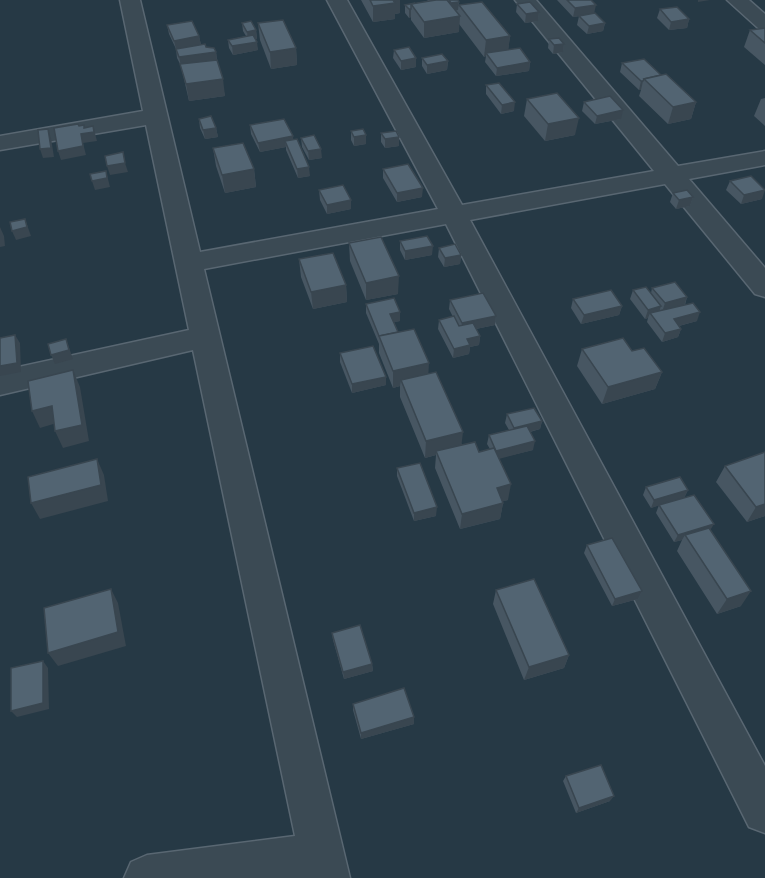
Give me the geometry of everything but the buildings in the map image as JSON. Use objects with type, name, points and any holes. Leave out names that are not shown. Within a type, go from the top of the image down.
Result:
[{"type":"street","points":[[130,0],[324,867],[147,878]]},
{"type":"street","points":[[337,0],[454,214],[765,811]]},
{"type":"street","points":[[525,0],[765,287]]},
{"type":"street","points":[[737,0],[765,24]]},
{"type":"street","points":[[0,143],[156,116]]},
{"type":"street","points":[[189,263],[765,158]]},
{"type":"street","points":[[0,383],[206,337]]}]
